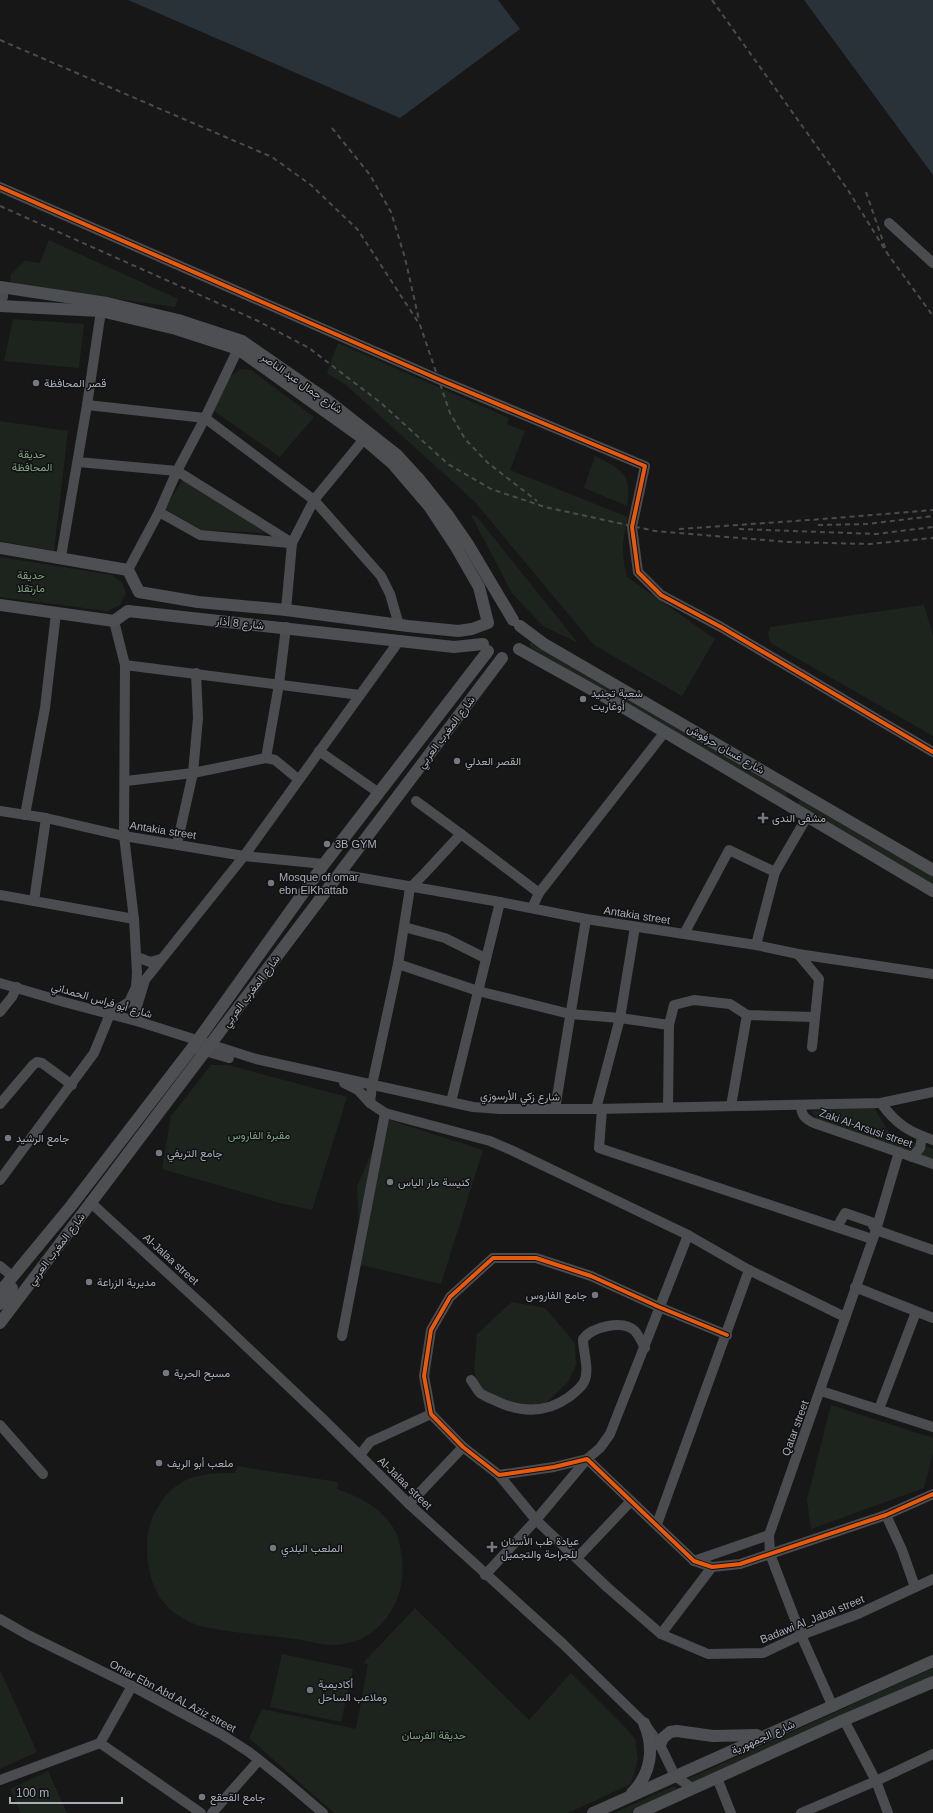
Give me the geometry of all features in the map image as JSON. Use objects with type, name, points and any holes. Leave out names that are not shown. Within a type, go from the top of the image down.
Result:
[{"type":"main road","name":"شارع جمال عبد الناصر","points":[[1,288],[107,303],[178,320],[242,341],[327,400],[396,455],[419,479],[447,514],[469,546],[516,623]]},
{"type":"main road","points":[[0,306],[101,311],[176,329],[238,349],[364,438],[393,464],[429,506],[456,547],[479,587],[488,623],[483,633],[485,648],[492,655],[502,658],[512,655],[519,649],[523,638],[516,623],[500,617],[488,623],[472,629],[458,631],[286,610],[198,602],[139,592]]},
{"type":"main road","points":[[0,548],[128,570],[139,592],[135,604],[114,621],[0,605]]},
{"type":"main road","name":"شارع 8 أذار","points":[[128,611],[286,627],[454,647],[485,648]]},
{"type":"main road","name":"شارع غسان حرفوش","points":[[516,623],[544,644],[933,870]]},
{"type":"main road","points":[[454,647],[470,652],[476,668]]},
{"type":"main road","name":"شارع المغرب العربي","points":[[0,1292],[56,1224],[195,1044],[324,864],[476,668],[485,648]]},
{"type":"main road","name":"شارع غسان حرفوش","points":[[519,649],[789,805],[933,891]]},
{"type":"main road","name":"شارع المغرب العربي","points":[[0,1323],[502,658]]},
{"type":"main road","points":[[789,805],[797,791]]},
{"type":"main road","points":[[0,1304],[42,1248],[56,1224]]},
{"type":"main road","name":"شارع الجمهورية","points":[[592,1813],[767,1734],[833,1707],[933,1661]]},
{"type":"main road","name":"شارع الجمهورية","points":[[639,1813],[844,1720],[933,1682]]},
{"type":"main road","points":[[627,1797],[642,1780],[650,1759],[649,1737],[644,1723]]},
{"type":"main road","points":[[660,1745],[670,1732],[677,1731],[726,1737],[767,1734]]},
{"type":"street","points":[[0,187],[438,379],[645,466],[632,527],[638,572],[661,595],[721,627],[933,752]]},
{"type":"street","points":[[889,223],[933,263]]},
{"type":"street","points":[[0,306],[3,297],[1,288]]},
{"type":"street","points":[[61,558],[78,462],[101,311]]},
{"type":"street","points":[[128,570],[159,512],[177,471],[206,418],[238,349]]},
{"type":"street","points":[[87,406],[206,418],[314,500],[381,576],[390,594],[399,625]]},
{"type":"street","points":[[286,610],[292,543],[314,500],[364,438]]},
{"type":"street","points":[[78,462],[177,471],[292,543]]},
{"type":"street","points":[[159,512],[200,535],[292,543]]},
{"type":"street","points":[[25,815],[46,708],[56,612]]},
{"type":"street","points":[[0,1180],[94,1054],[110,1014],[128,1002],[136,987],[137,973],[134,919],[124,836],[126,781],[125,665],[114,621]]},
{"type":"street","points":[[266,758],[286,627]]},
{"type":"street","points":[[140,1022],[137,1015],[137,1006],[141,989],[146,980],[161,959],[244,856],[298,779],[399,641]]},
{"type":"street","points":[[125,665],[360,695]]},
{"type":"street","points":[[177,844],[193,773],[198,718],[196,673]]},
{"type":"street","points":[[532,908],[539,893],[664,733]]},
{"type":"street","points":[[319,751],[379,793]]},
{"type":"street","points":[[126,781],[193,773],[266,758],[275,760],[298,779]]},
{"type":"street","points":[[416,801],[539,893]]},
{"type":"street","name":"Antakia street","points":[[0,811],[46,818],[124,836],[244,856],[324,864]]},
{"type":"street","points":[[756,945],[775,872],[808,817]]},
{"type":"street","points":[[34,901],[46,818]]},
{"type":"street","points":[[370,1103],[372,1085],[398,964],[410,888],[461,834]]},
{"type":"street","points":[[684,934],[729,850],[775,872]]},
{"type":"street","name":"Antakia street","points":[[339,874],[410,888],[500,902],[586,919],[756,945],[798,954],[933,974]]},
{"type":"street","points":[[0,895],[134,919]]},
{"type":"street","points":[[451,1102],[485,958],[500,902]]},
{"type":"street","points":[[555,1109],[586,919]]},
{"type":"street","points":[[404,927],[445,938],[485,958]]},
{"type":"street","points":[[635,927],[620,1018],[599,1109],[599,1148],[836,1227],[874,1234],[933,1250]]},
{"type":"street","points":[[798,954],[818,979],[813,1017],[812,1047]]},
{"type":"street","points":[[136,957],[150,962],[161,959]]},
{"type":"street","points":[[398,964],[478,991],[570,1014],[620,1018],[669,1025]]},
{"type":"street","name":"شارع أبو فراس الحمداني","points":[[0,983],[140,1022],[195,1044]]},
{"type":"street","points":[[0,1012],[12,997],[17,987]]},
{"type":"street","points":[[668,1107],[669,1025],[674,1005],[694,1000],[730,1004],[747,1015],[813,1017]]},
{"type":"street","points":[[731,1106],[747,1015]]},
{"type":"street","name":"شارع زكي الأرسوزي","points":[[195,1044],[208,1049],[473,1107],[500,1110],[882,1104],[933,1092]]},
{"type":"street","points":[[208,1049],[346,1084],[358,1090],[370,1103],[385,1113],[490,1141],[688,1235],[749,1270],[845,1317]]},
{"type":"street","points":[[0,1104],[33,1064],[37,1062],[42,1063],[72,1085]]},
{"type":"street","points":[[882,1104],[896,1122],[906,1129],[933,1140]]},
{"type":"street","name":"Zaki Al-Arsusi street","points":[[801,1105],[801,1113],[806,1119],[814,1124],[933,1164]]},
{"type":"street","points":[[342,1336],[385,1113]]},
{"type":"street","points":[[912,1157],[920,1148],[922,1136]]},
{"type":"street","name":"Qatar street","points":[[833,1707],[801,1635],[770,1554],[770,1535],[874,1234],[899,1152]]},
{"type":"street","name":"Al-Jalaa street","points":[[90,1202],[208,1310],[360,1455],[409,1504],[556,1637],[644,1723],[660,1745],[675,1776],[692,1788]]},
{"type":"street","points":[[836,1227],[845,1213],[871,1222],[874,1234]]},
{"type":"street","points":[[485,1574],[536,1520],[587,1459],[600,1448],[610,1434],[645,1348],[658,1307],[688,1235]]},
{"type":"street","points":[[360,1455],[370,1442],[431,1414],[424,1376],[431,1330],[450,1297],[493,1258],[536,1258],[591,1276],[658,1307],[727,1335]]},
{"type":"street","points":[[0,1266],[12,1276]]},
{"type":"street","points":[[657,1524],[727,1335],[749,1270]]},
{"type":"street","points":[[855,1287],[933,1318]]},
{"type":"street","points":[[879,1409],[916,1312]]},
{"type":"street","points":[[472,1380],[480,1392],[500,1403],[518,1409],[532,1411],[549,1407],[561,1402],[578,1390],[584,1382],[586,1372],[583,1339],[588,1333],[601,1327],[628,1327],[634,1331],[645,1348]]},
{"type":"street","points":[[821,1391],[933,1427]]},
{"type":"street","name":"Badawi Al_Jabal street","points":[[431,1414],[463,1448],[498,1475],[536,1520],[608,1588],[661,1634],[708,1654],[763,1653],[801,1635],[858,1614],[933,1579]]},
{"type":"street","points":[[0,1425],[43,1474]]},
{"type":"street","points":[[409,1504],[463,1448]]},
{"type":"street","points":[[498,1475],[554,1468],[587,1459]]},
{"type":"street","points":[[587,1459],[657,1524],[694,1561],[712,1567],[740,1564],[886,1515],[933,1494]]},
{"type":"street","points":[[577,1558],[631,1501]]},
{"type":"street","points":[[886,1515],[902,1550],[916,1587]]},
{"type":"street","points":[[694,1561],[770,1535]]},
{"type":"street","points":[[661,1634],[712,1567]]},
{"type":"street","name":"Omar Ebn Abd AL Aziz street","points":[[0,1619],[28,1635],[132,1686],[221,1734],[259,1760],[323,1813]]},
{"type":"street","points":[[0,1780],[100,1743],[132,1686]]},
{"type":"street","points":[[844,1720],[876,1781],[888,1813]]},
{"type":"street","points":[[100,1743],[201,1813]]},
{"type":"street","points":[[801,1813],[823,1808],[933,1754]]},
{"type":"street","points":[[212,1813],[259,1760]]},
{"type":"street","points":[[717,1778],[731,1813]]},
{"type":"green space","points":[[49,240],[178,299],[175,307],[10,284],[11,274],[25,261],[40,263]]},
{"type":"green space","points":[[13,319],[84,324],[79,368],[4,361]]},
{"type":"green space","points":[[338,343],[509,418],[507,424],[525,431],[510,470],[628,517],[623,547],[627,577],[715,639],[682,696],[594,645],[475,502],[346,385],[327,373]]},
{"type":"green space","points":[[241,369],[251,370],[314,417],[280,457],[214,411],[229,377]]},
{"type":"green space","name":"حديقة المحافظة","points":[[0,421],[68,431],[54,551],[0,541]]},
{"type":"green space","points":[[595,456],[612,465],[623,474],[628,487],[627,506],[584,488]]},
{"type":"green space","points":[[183,479],[266,533],[202,530],[165,509]]},
{"type":"green space","points":[[471,515],[477,517],[578,643],[543,626],[512,593]]},
{"type":"green space","name":"حديقة مارتقلا","points":[[0,557],[112,575],[122,583],[126,593],[120,605],[107,611],[0,597]]},
{"type":"green space","points":[[924,605],[933,636],[933,736],[772,644],[768,636],[770,627]]},
{"type":"green space","points":[[532,641],[788,792],[786,796],[783,796],[531,648],[529,645]]},
{"type":"green space","points":[[800,799],[933,876],[933,884],[798,804]]},
{"type":"green space","name":"مقبرة الفاروس","points":[[211,1065],[228,1065],[347,1097],[312,1210],[280,1203],[162,1169],[171,1116]]},
{"type":"green space","points":[[874,1108],[890,1134],[933,1149],[933,1159],[818,1120],[812,1111]]},
{"type":"green space","points":[[386,1119],[483,1150],[441,1284],[361,1265],[357,1187]]},
{"type":"green space","points":[[512,1302],[545,1308],[575,1343],[576,1365],[568,1382],[545,1404],[514,1413],[481,1401],[474,1369],[477,1334]]},
{"type":"green space","points":[[831,1405],[933,1438],[933,1453],[924,1488],[811,1529],[807,1500]]},
{"type":"green space","name":"الملعب البلدي","points":[[237,1466],[338,1482],[337,1489],[355,1496],[371,1505],[391,1524],[397,1535],[402,1560],[401,1587],[391,1612],[373,1632],[361,1639],[337,1645],[248,1634],[200,1626],[176,1614],[162,1600],[150,1574],[147,1554],[148,1534],[154,1513],[167,1495],[184,1481],[204,1475],[235,1473]]},
{"type":"green space","name":"حديقة الفرسان","points":[[415,1608],[529,1720],[571,1673],[635,1739],[638,1759],[631,1784],[568,1813],[334,1813],[249,1738],[262,1709],[356,1729],[368,1664],[363,1663]]},
{"type":"green space","points":[[282,1654],[353,1669],[341,1722],[270,1707]]},
{"type":"green space","points":[[933,1668],[933,1677],[694,1785],[686,1780]]},
{"type":"green space","points":[[0,1670],[37,1752],[0,1769]]},
{"type":"green space","points":[[48,1771],[67,1813],[21,1813],[10,1789]]},
{"type":"green space","points":[[674,1786],[680,1791],[631,1813],[614,1813]]},
{"type":"shaded area","points":[[128,0],[498,0],[520,29],[400,118]]},
{"type":"shaded area","points":[[804,0],[933,0],[933,175]]},
{"type":"railway","points":[[712,0],[848,190],[887,253]]},
{"type":"railway","points":[[0,40],[272,157],[311,185],[358,230],[420,325],[450,413],[465,439],[488,463],[537,501]]},
{"type":"railway","points":[[332,128],[370,175],[391,212],[405,258],[419,320]]},
{"type":"railway","points":[[866,192],[887,253],[933,316]]},
{"type":"railway","points":[[0,206],[256,320],[309,348],[381,403],[448,464],[491,489],[545,507],[655,531],[788,542],[869,544],[933,538]]},
{"type":"railway","points":[[679,529],[933,510]]},
{"type":"railway","points":[[818,525],[867,524],[933,516]]},
{"type":"railway","points":[[739,529],[876,534],[933,527]]},
{"type":"cycle path","points":[[0,187],[438,379],[645,466],[632,527],[638,572],[661,595],[721,627],[933,752]]},
{"type":"cycle path","points":[[727,1335],[659,1307],[591,1276],[536,1258],[493,1258],[450,1297],[431,1330],[424,1376],[431,1414],[463,1447],[499,1475],[554,1467],[587,1459],[694,1561],[712,1567],[740,1564],[886,1515],[933,1494]]},
{"type":"place","name":"قصر المحافظة","points":[[36,383]]},
{"type":"place","name":"شعبة تجنيد أوغاريت","points":[[583,699]]},
{"type":"place","name":"القصر العدلي","points":[[457,761]]},
{"type":"place","name":"مشفى الندى","points":[[763,818]]},
{"type":"place","name":"3B GYM","points":[[327,844]]},
{"type":"place","name":"Mosque of omar ebn ElKhattab","points":[[271,883]]},
{"type":"place","name":"جامع الرشيد","points":[[8,1138]]},
{"type":"place","name":"جامع التريفي","points":[[159,1153]]},
{"type":"place","name":"كنيسة مار الياس","points":[[390,1182]]},
{"type":"place","name":"مديرية الزراعة","points":[[89,1282]]},
{"type":"place","name":"جامع الفاروس","points":[[595,1295]]},
{"type":"place","name":"مسبح الحرية","points":[[166,1373]]},
{"type":"place","name":"ملعب أبو الريف","points":[[159,1463]]},
{"type":"place","name":"عيادة طب الأسنان للجراحة والتجميل","points":[[492,1547]]},
{"type":"place","name":"الملعب البلدي","points":[[273,1548]]},
{"type":"place","name":"أكاديمية وملاعب الساحل","points":[[310,1690]]},
{"type":"place","name":"جامع القعقع","points":[[202,1797]]}]
